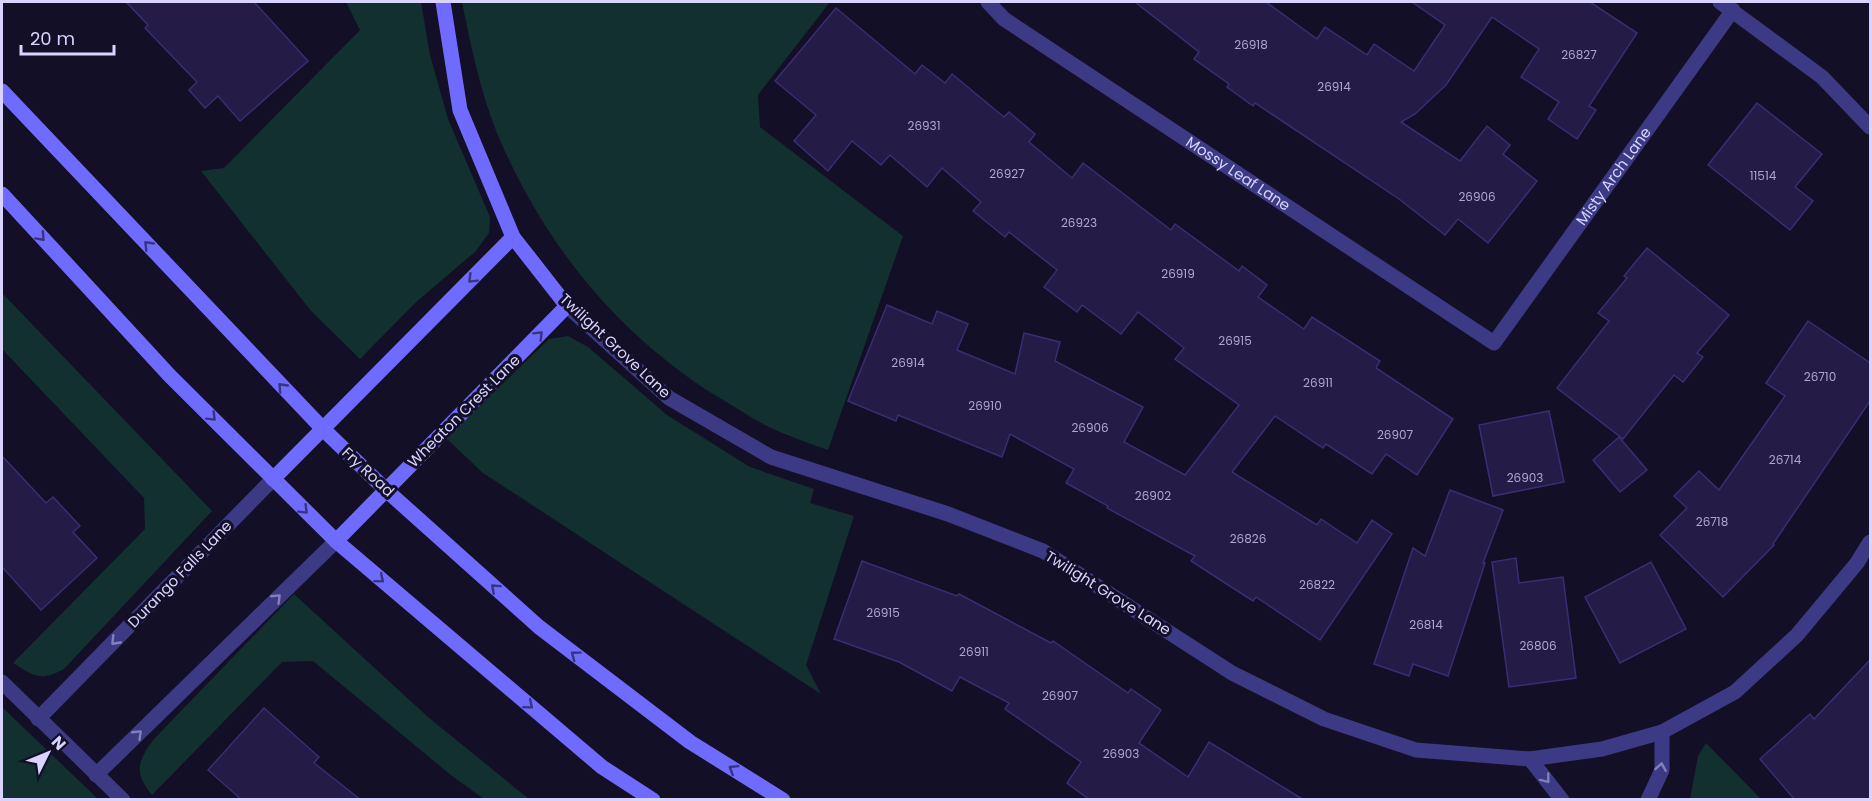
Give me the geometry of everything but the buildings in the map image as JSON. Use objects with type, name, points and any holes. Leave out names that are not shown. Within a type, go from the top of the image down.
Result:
[{"type":"main road","name":"Twilight Grove Lane","points":[[443,2],[460,110],[513,237],[567,306]]},
{"type":"main road","name":"Fry Road","points":[[2,91],[323,429],[386,490],[539,627],[690,742],[783,800]]},
{"type":"main road","points":[[2,194],[170,376],[336,541],[602,767],[653,800]]},
{"type":"main road","points":[[323,429],[513,237]]},
{"type":"main road","name":"Wheaton Crest Lane","points":[[336,541],[567,306]]},
{"type":"main road","name":"Durango Falls Lane","points":[[273,479],[323,429]]},
{"type":"street","name":"Mossy Leaf Lane","points":[[988,2],[1004,19],[1494,343]]},
{"type":"street","name":"Misty Arch Lane","points":[[1494,343],[1727,6]]},
{"type":"street","points":[[1727,6],[1822,77],[1870,127]]},
{"type":"street","name":"Twilight Grove Lane","points":[[567,306],[669,398],[771,458],[948,514],[1043,551],[1232,673],[1324,719],[1416,750],[1530,759],[1602,749],[1662,732],[1735,692],[1797,635],[1857,562],[1870,542]]},
{"type":"street","name":"Durango Falls Lane","points":[[38,719],[273,479]]},
{"type":"street","points":[[96,775],[336,541]]},
{"type":"street","points":[[2,681],[38,719],[123,800]]},
{"type":"street","points":[[1648,800],[1662,770],[1662,732]]},
{"type":"street","points":[[1530,759],[1562,800]]},
{"type":"green space","points":[[346,2],[421,2],[430,55],[448,119],[490,217],[489,233],[476,251],[415,303],[360,359],[311,311],[201,171],[224,168],[360,30]]},
{"type":"green space","points":[[462,2],[830,2],[758,95],[760,127],[903,236],[828,450],[764,425],[694,381],[657,353],[624,323],[564,254],[516,175],[497,133],[481,85]]},
{"type":"green space","points":[[2,293],[212,511],[64,669],[43,676],[32,674],[13,663],[145,529],[144,498],[2,349]]},
{"type":"green space","points":[[568,336],[588,347],[667,415],[750,467],[814,489],[810,503],[854,516],[806,665],[821,694],[483,473],[446,438],[549,339]]},
{"type":"green space","points":[[294,594],[428,717],[529,799],[484,799],[452,776],[313,661],[282,662],[152,795],[142,780],[140,768],[141,761],[153,740]]},
{"type":"green space","points":[[2,707],[98,799],[2,799]]},
{"type":"green space","points":[[1706,743],[1761,799],[1690,799],[1698,756]]}]
